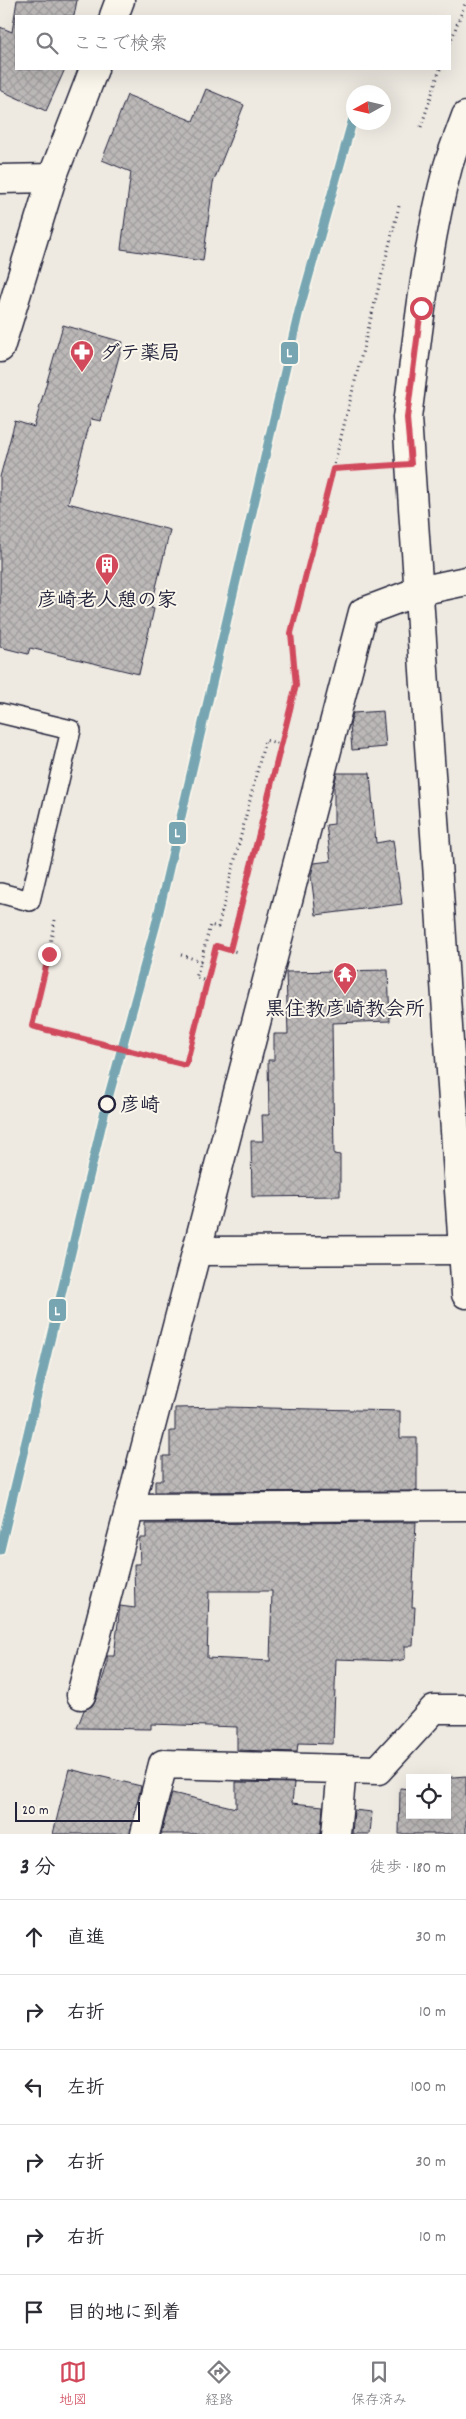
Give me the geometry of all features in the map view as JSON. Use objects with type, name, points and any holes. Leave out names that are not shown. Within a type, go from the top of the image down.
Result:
[{"type":"street","points":[[114,15],[120,0]]},
{"type":"street","points":[[0,348],[52,178],[94,70]]},
{"type":"street","points":[[466,116],[457,164],[433,232],[407,418],[419,591],[457,1024],[466,1294]]},
{"type":"street","points":[[0,179],[52,178]]},
{"type":"street","points":[[81,1695],[363,612],[419,591],[466,581]]},
{"type":"street","points":[[197,1251],[464,1250]]},
{"type":"street","points":[[130,1508],[466,1506]]},
{"type":"street","points":[[145,1834],[163,1764],[378,1770],[434,1709],[466,1710]]},
{"type":"street","points":[[336,1834],[342,1769]]},
{"type":"lane","points":[[0,713],[71,730],[30,901],[0,893]]},
{"type":"path","points":[[451,40],[466,1]]},
{"type":"path","points":[[420,131],[440,70]]},
{"type":"path","points":[[49,954],[32,1026],[186,1065],[216,946],[230,950],[296,685],[291,633],[400,203]]},
{"type":"path","points":[[333,469],[411,464]]},
{"type":"path","points":[[207,981],[196,978],[210,925],[218,928],[265,740],[281,744]]},
{"type":"path","points":[[181,955],[201,961]]},
{"type":"building","points":[[17,0],[77,0],[74,15],[15,15],[15,70],[65,70],[46,111],[0,90],[0,27],[12,32]]},
{"type":"building","points":[[206,89],[244,105],[213,183],[203,261],[121,249],[131,172],[102,160],[127,95],[193,121]]},
{"type":"building","points":[[63,325],[123,342],[101,421],[91,419],[68,503],[170,530],[151,608],[154,609],[139,674],[30,648],[28,654],[0,647],[0,477],[15,421],[34,427]]},
{"type":"building","points":[[383,711],[386,747],[352,750],[350,725],[353,713]]},
{"type":"building","points":[[337,773],[370,773],[376,843],[393,840],[402,904],[316,915],[311,876],[314,863],[331,861],[326,825],[334,824],[334,786]]},
{"type":"building","points":[[388,970],[390,1021],[332,1023],[334,1154],[340,1155],[340,1196],[252,1197],[251,1141],[263,1141],[262,1115],[269,1115],[268,1060],[274,1060],[274,1034],[288,1034],[286,972]]},
{"type":"building","points":[[225,1407],[400,1411],[400,1438],[417,1438],[417,1491],[155,1492],[155,1480],[163,1480],[163,1456],[170,1456],[170,1431],[175,1431],[175,1408]]},
{"type":"building","points":[[416,1522],[412,1607],[415,1607],[413,1646],[405,1646],[405,1659],[398,1661],[336,1659],[333,1744],[298,1743],[297,1752],[237,1750],[237,1727],[151,1724],[151,1729],[77,1728],[84,1710],[92,1706],[96,1699],[107,1665],[107,1656],[114,1656],[120,1606],[135,1608],[134,1564],[140,1564],[139,1538],[146,1538],[146,1524]],"holes":[[[209,1591],[272,1591],[270,1661],[207,1658]]]},
{"type":"building","points":[[69,1769],[141,1786],[130,1834],[53,1834]]},
{"type":"building","points":[[466,1776],[466,1834],[399,1834],[400,1788],[406,1789],[406,1819],[451,1819],[451,1777]]},
{"type":"building","points":[[236,1782],[294,1783],[292,1803],[323,1806],[321,1834],[161,1834],[172,1793],[236,1808]]},
{"type":"building","points":[[354,1810],[372,1812],[370,1834],[352,1834]]},
{"type":"transit line","name":"L","points":[[0,1550],[107,1102],[156,924],[299,311],[350,130]]},
{"type":"place","name":"ダテ薬局","points":[[82,373]]},
{"type":"place","name":"彦崎老人憩の家","points":[[107,586]]},
{"type":"place","name":"黒住教彦崎教会所","points":[[345,995]]},
{"type":"place","name":"彦崎","points":[[107,1104]]},
{"type":"route","points":[[49,954],[32,1026],[186,1065],[216,946],[230,950],[296,685],[291,633],[333,469],[411,464],[407,418],[421,308]]}]
